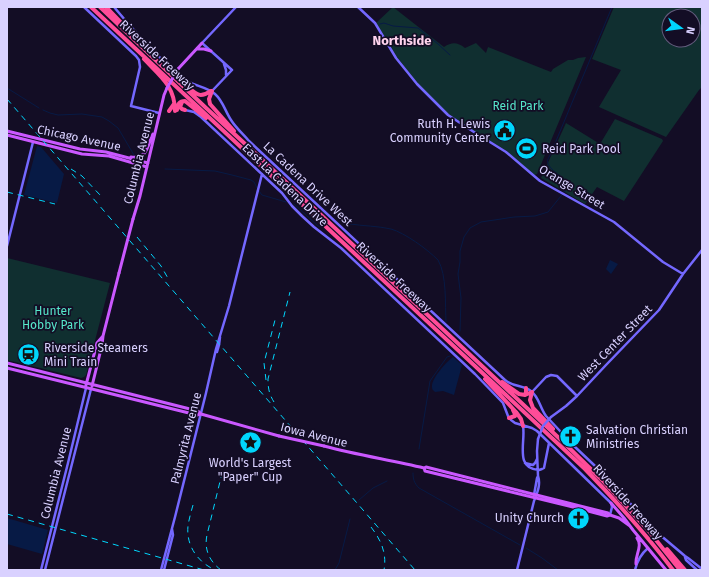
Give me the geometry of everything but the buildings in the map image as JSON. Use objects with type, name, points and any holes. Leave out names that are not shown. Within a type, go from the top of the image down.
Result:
[{"type":"highway","name":"Riverside Freeway","points":[[91,7],[584,469],[630,517],[673,570]]},
{"type":"highway","name":"Riverside Freeway","points":[[100,7],[561,440],[602,480],[648,530],[680,570]]},
{"type":"highway","points":[[106,7],[155,59]]},
{"type":"highway","points":[[132,45],[170,88],[176,110]]},
{"type":"highway","points":[[166,70],[171,72],[198,95],[203,96],[212,91]]},
{"type":"highway","points":[[212,91],[209,99],[210,104],[255,150],[256,154]]},
{"type":"highway","points":[[169,111],[173,106],[174,100]]},
{"type":"highway","points":[[176,110],[180,102],[184,101]]},
{"type":"highway","points":[[184,101],[188,102],[209,121],[218,126]]},
{"type":"highway","points":[[184,101],[180,104],[180,107],[185,110]]},
{"type":"highway","points":[[475,359],[520,395],[525,395],[532,392]]},
{"type":"highway","points":[[471,363],[475,370],[488,382],[521,419],[523,426]]},
{"type":"highway","points":[[525,395],[526,388]]},
{"type":"highway","points":[[532,392],[530,400],[533,408],[556,432],[561,440]]},
{"type":"highway","points":[[509,418],[514,417],[515,415],[511,407]]},
{"type":"highway","points":[[648,530],[653,533],[685,570]]},
{"type":"main road","points":[[84,7],[139,60],[140,65],[131,106],[160,113]]},
{"type":"main road","points":[[114,7],[137,34],[183,78],[212,91],[232,70],[202,43]]},
{"type":"main road","name":"Columbia Avenue","points":[[45,570],[93,384],[103,336],[166,88],[178,69],[236,7]]},
{"type":"main road","name":"Orange Street","points":[[358,7],[375,23],[396,58],[417,84],[448,115],[506,152],[540,181],[614,222],[663,262],[683,274]]},
{"type":"main road","points":[[197,49],[211,51]]},
{"type":"main road","points":[[223,62],[226,70],[226,76]]},
{"type":"main road","name":"La Cadena Drive West","points":[[212,91],[219,98],[232,122],[257,148],[505,380],[511,385],[526,388],[532,392],[538,399],[546,416],[574,446],[614,483],[647,522],[685,556]]},
{"type":"main road","name":"East La Cadena Drive","points":[[160,113],[185,110],[194,112],[201,117],[282,193],[302,216],[341,248],[460,359],[500,400],[509,418]]},
{"type":"main road","name":"Chicago Avenue","points":[[7,131],[82,154],[109,156],[147,165]]},
{"type":"main road","points":[[121,156],[142,156],[148,149],[149,142],[155,131]]},
{"type":"main road","points":[[7,246],[33,142],[33,140],[24,138],[18,134]]},
{"type":"main road","name":"Chicago Avenue","points":[[7,135],[33,142],[106,152],[147,165]]},
{"type":"main road","name":"Palmyrita Avenue","points":[[161,570],[262,174]]},
{"type":"main road","name":"West Center Street","points":[[537,457],[538,439],[543,426],[551,416],[566,406],[577,396],[660,310],[683,274],[702,250]]},
{"type":"main road","name":"Columbia Avenue","points":[[41,570],[97,343],[103,336]]},
{"type":"main road","name":"Iowa Avenue","points":[[7,363],[198,411],[201,414],[279,436],[355,454],[424,468],[426,467],[536,494],[608,513],[619,518],[630,526]]},
{"type":"main road","name":"Iowa Avenue","points":[[7,368],[197,415],[201,414]]},
{"type":"main road","points":[[532,392],[546,377],[552,375],[557,376],[577,396]]},
{"type":"main road","points":[[509,418],[515,423],[532,428],[549,442],[611,503],[666,570]]},
{"type":"main road","points":[[523,426],[523,455],[525,463],[531,469],[538,470],[544,468],[549,442]]},
{"type":"main road","points":[[524,434],[532,428]]},
{"type":"main road","points":[[74,436],[79,437]]},
{"type":"main road","points":[[72,446],[76,448]]},
{"type":"main road","points":[[525,463],[533,465],[536,463],[537,457]]},
{"type":"main road","points":[[517,570],[536,494],[538,476],[537,457]]},
{"type":"main road","name":"Iowa Avenue","points":[[424,468],[425,471],[607,516],[610,515]]},
{"type":"main road","points":[[60,494],[64,495]]},
{"type":"main road","points":[[610,515],[612,507],[611,503]]},
{"type":"main road","name":"Palmyrita Avenue","points":[[164,570],[173,534],[172,528]]},
{"type":"main road","points":[[633,530],[640,542],[635,560],[635,570]]},
{"type":"main road","points":[[636,564],[641,555],[648,548]]},
{"type":"main road","points":[[685,556],[702,569]]},
{"type":"main road","points":[[685,556],[686,560],[697,570]]},
{"type":"green space","name":"Reid Park","points":[[393,7],[444,47],[454,43],[465,48],[476,43],[486,53],[488,47],[551,72],[553,69],[568,60],[586,57],[537,174],[534,175],[507,151],[471,130],[446,112],[418,84],[397,57],[376,23]]},
{"type":"green space","points":[[614,7],[702,7],[702,87],[666,137],[599,107],[621,70],[592,59]]},
{"type":"green space","points":[[615,119],[662,139],[663,141],[624,201],[597,187],[585,204],[541,178],[566,123],[600,144]]},
{"type":"green space","name":"Hunter Hobby Park","points":[[7,258],[110,283],[86,375],[84,377],[81,378],[7,360]]},
{"type":"water","points":[[37,146],[41,147],[64,174],[57,203],[24,195]]},
{"type":"water","points":[[610,260],[618,264],[611,274],[606,269]]},
{"type":"water","points":[[453,357],[462,365],[454,395],[443,391],[435,392],[432,388],[434,380],[443,366]]},
{"type":"water","points":[[7,518],[48,530],[42,554],[7,544]]},
{"type":"waterway","points":[[460,331],[461,298],[458,274],[460,251],[464,237],[470,228],[481,222],[514,217],[535,216],[548,212],[565,191],[567,187],[565,180],[551,168],[548,159],[612,7]]},
{"type":"waterway","points":[[380,24],[384,23],[393,26],[418,28],[450,55]]},
{"type":"waterway","points":[[7,88],[39,108]]},
{"type":"waterway","points":[[43,110],[58,115],[82,114],[102,117],[118,128],[134,155]]},
{"type":"waterway","points":[[165,169],[215,171],[251,180],[257,188]]},
{"type":"waterway","points":[[259,191],[262,195],[286,202]]},
{"type":"waterway","points":[[294,204],[318,226],[322,227]]},
{"type":"waterway","points":[[350,224],[381,227],[397,231],[416,242],[438,260],[443,274],[446,322]]},
{"type":"waterway","points":[[419,449],[430,381],[447,357],[450,356]]},
{"type":"waterway","points":[[413,473],[414,481],[419,488],[520,545]]},
{"type":"waterway","points":[[359,500],[373,488],[387,481]]},
{"type":"waterway","points":[[335,570],[339,563],[350,519]]},
{"type":"waterway","points":[[526,548],[558,570]]},
{"type":"railway","points":[[7,99],[415,570]]},
{"type":"railway","points":[[71,169],[82,176],[101,196]]},
{"type":"railway","points":[[7,192],[55,204]]},
{"type":"railway","points":[[137,237],[161,266],[169,280]]},
{"type":"railway","points":[[274,402],[269,391],[268,379],[290,292]]},
{"type":"railway","points":[[266,380],[264,363],[275,320]]},
{"type":"railway","points":[[221,570],[213,563],[208,554],[206,540],[225,461]]},
{"type":"railway","points":[[193,505],[188,526],[189,540],[194,552],[202,562],[213,569]]},
{"type":"railway","points":[[7,514],[204,570]]},
{"type":"railway","points":[[371,527],[378,537],[384,552],[384,570]]},
{"type":"place","name":"Ruth H. Lewis Community Center","points":[[505,131]]},
{"type":"place","name":"Reid Park Pool","points":[[527,149]]},
{"type":"place","name":"Riverside Steamers Mini Train","points":[[29,355]]},
{"type":"place","name":"Salvation Christian Ministries","points":[[570,437]]},
{"type":"place","name":"World's Largest \"Paper\" Cup","points":[[250,442]]},
{"type":"place","name":"Unity Church","points":[[579,518]]},
{"type":"district","name":"Northside","points":[[402,40]]}]
